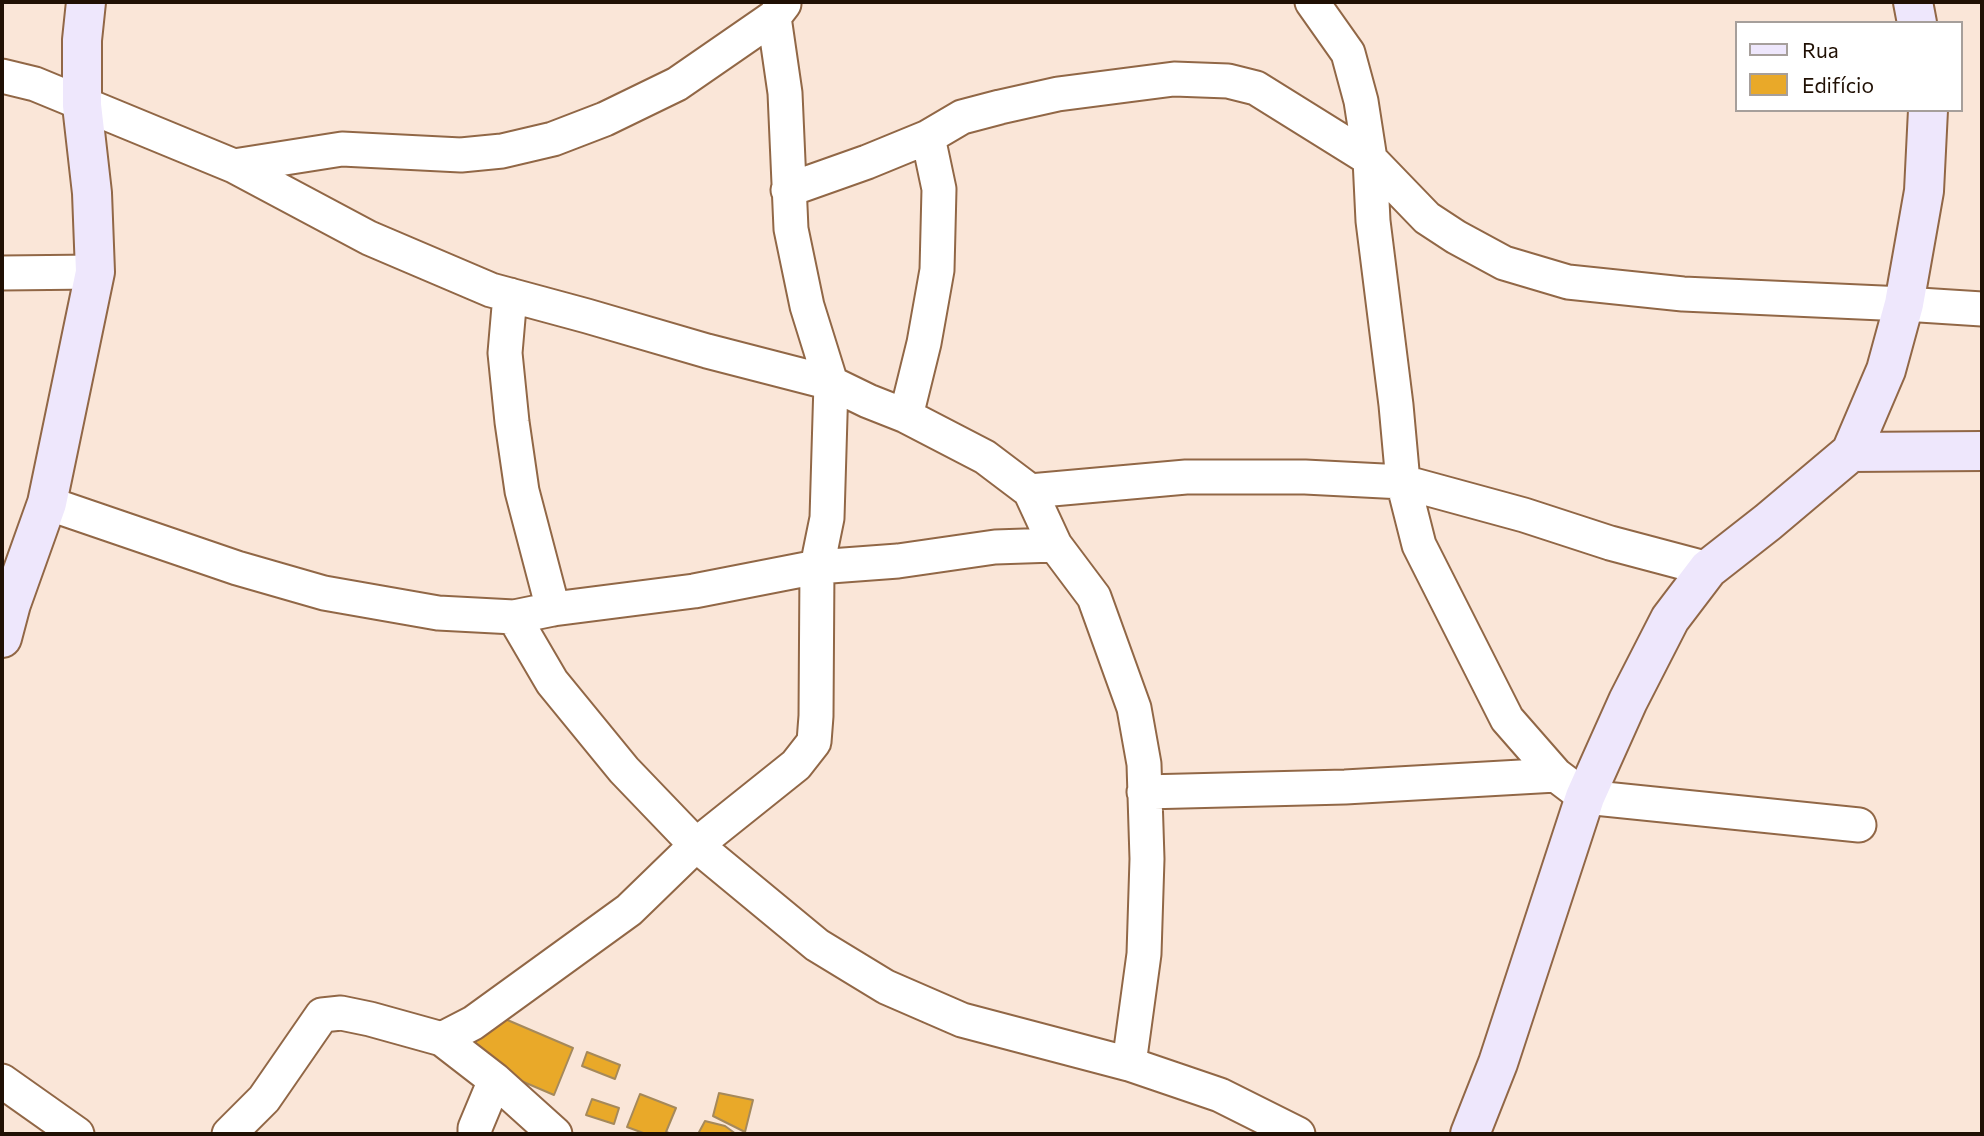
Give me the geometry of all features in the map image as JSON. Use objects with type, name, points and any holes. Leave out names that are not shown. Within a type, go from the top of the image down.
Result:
[{"type":"street","points":[[5,615],[47,503],[95,272],[92,193],[82,105],[82,40],[86,2]]},
{"type":"street","points":[[1312,2],[1348,53],[1361,101],[1370,159],[1373,221],[1403,482],[1419,545],[1507,719],[1570,786]]},
{"type":"street","points":[[1913,2],[1917,21]]},
{"type":"street","points":[[234,166],[342,149],[461,155],[502,151],[553,139],[605,119],[677,85],[780,9]]},
{"type":"street","points":[[442,1039],[473,1023],[629,910],[696,845],[796,765],[814,742],[817,567],[827,518],[831,383],[807,306],[791,229],[780,9]]},
{"type":"street","points":[[2,76],[35,84],[234,166],[369,238],[491,290],[831,383],[906,416],[985,457],[1030,491],[1055,545],[1094,597],[1134,708],[1144,764],[1147,859],[1144,954],[1129,1064]]},
{"type":"street","points":[[788,190],[867,162],[928,136],[962,117],[1058,94],[1174,79],[1228,81],[1256,89],[1370,159],[1427,218],[1504,263],[1568,282],[1683,295],[1982,309]]},
{"type":"street","points":[[1470,1134],[1498,1063],[1570,786],[1628,701],[1670,619],[1708,569],[1851,452],[1886,370],[1904,304],[1924,191],[1928,112]]},
{"type":"street","points":[[906,416],[924,343],[937,270],[939,189],[928,136]]},
{"type":"street","points":[[2,272],[95,272]]},
{"type":"street","points":[[510,295],[505,353],[512,422],[522,491],[553,609]]},
{"type":"street","points":[[1851,452],[1982,451]]},
{"type":"street","points":[[1030,491],[1186,477],[1306,477],[1403,482],[1708,569]]},
{"type":"street","points":[[47,503],[237,568],[324,593],[438,613],[514,617],[553,609],[694,591],[817,567],[898,561],[995,547],[1055,545]]},
{"type":"street","points":[[514,617],[552,682],[624,771],[696,845],[817,945],[886,988],[962,1020],[1129,1064],[1220,1095],[1298,1134]]},
{"type":"street","points":[[1144,792],[1345,787],[1570,786],[1859,825]]},
{"type":"street","points":[[229,1134],[264,1098],[322,1015],[341,1013],[370,1018],[442,1039],[495,1080],[555,1134]]},
{"type":"street","points":[[475,1134],[495,1080]]},
{"type":"street","points":[[2,1081],[77,1134]]},
{"type":"building","points":[[491,1013],[573,1048],[554,1095],[519,1080],[474,1045]]},
{"type":"building","points":[[587,1052],[620,1065],[615,1079],[582,1066]]},
{"type":"building","points":[[719,1093],[753,1100],[745,1132],[713,1116]]},
{"type":"building","points":[[640,1094],[676,1108],[666,1132],[672,1134],[646,1134],[627,1127]]},
{"type":"building","points":[[592,1099],[619,1108],[614,1124],[586,1115]]},
{"type":"building","points":[[705,1121],[725,1126],[736,1134],[698,1134]]}]
